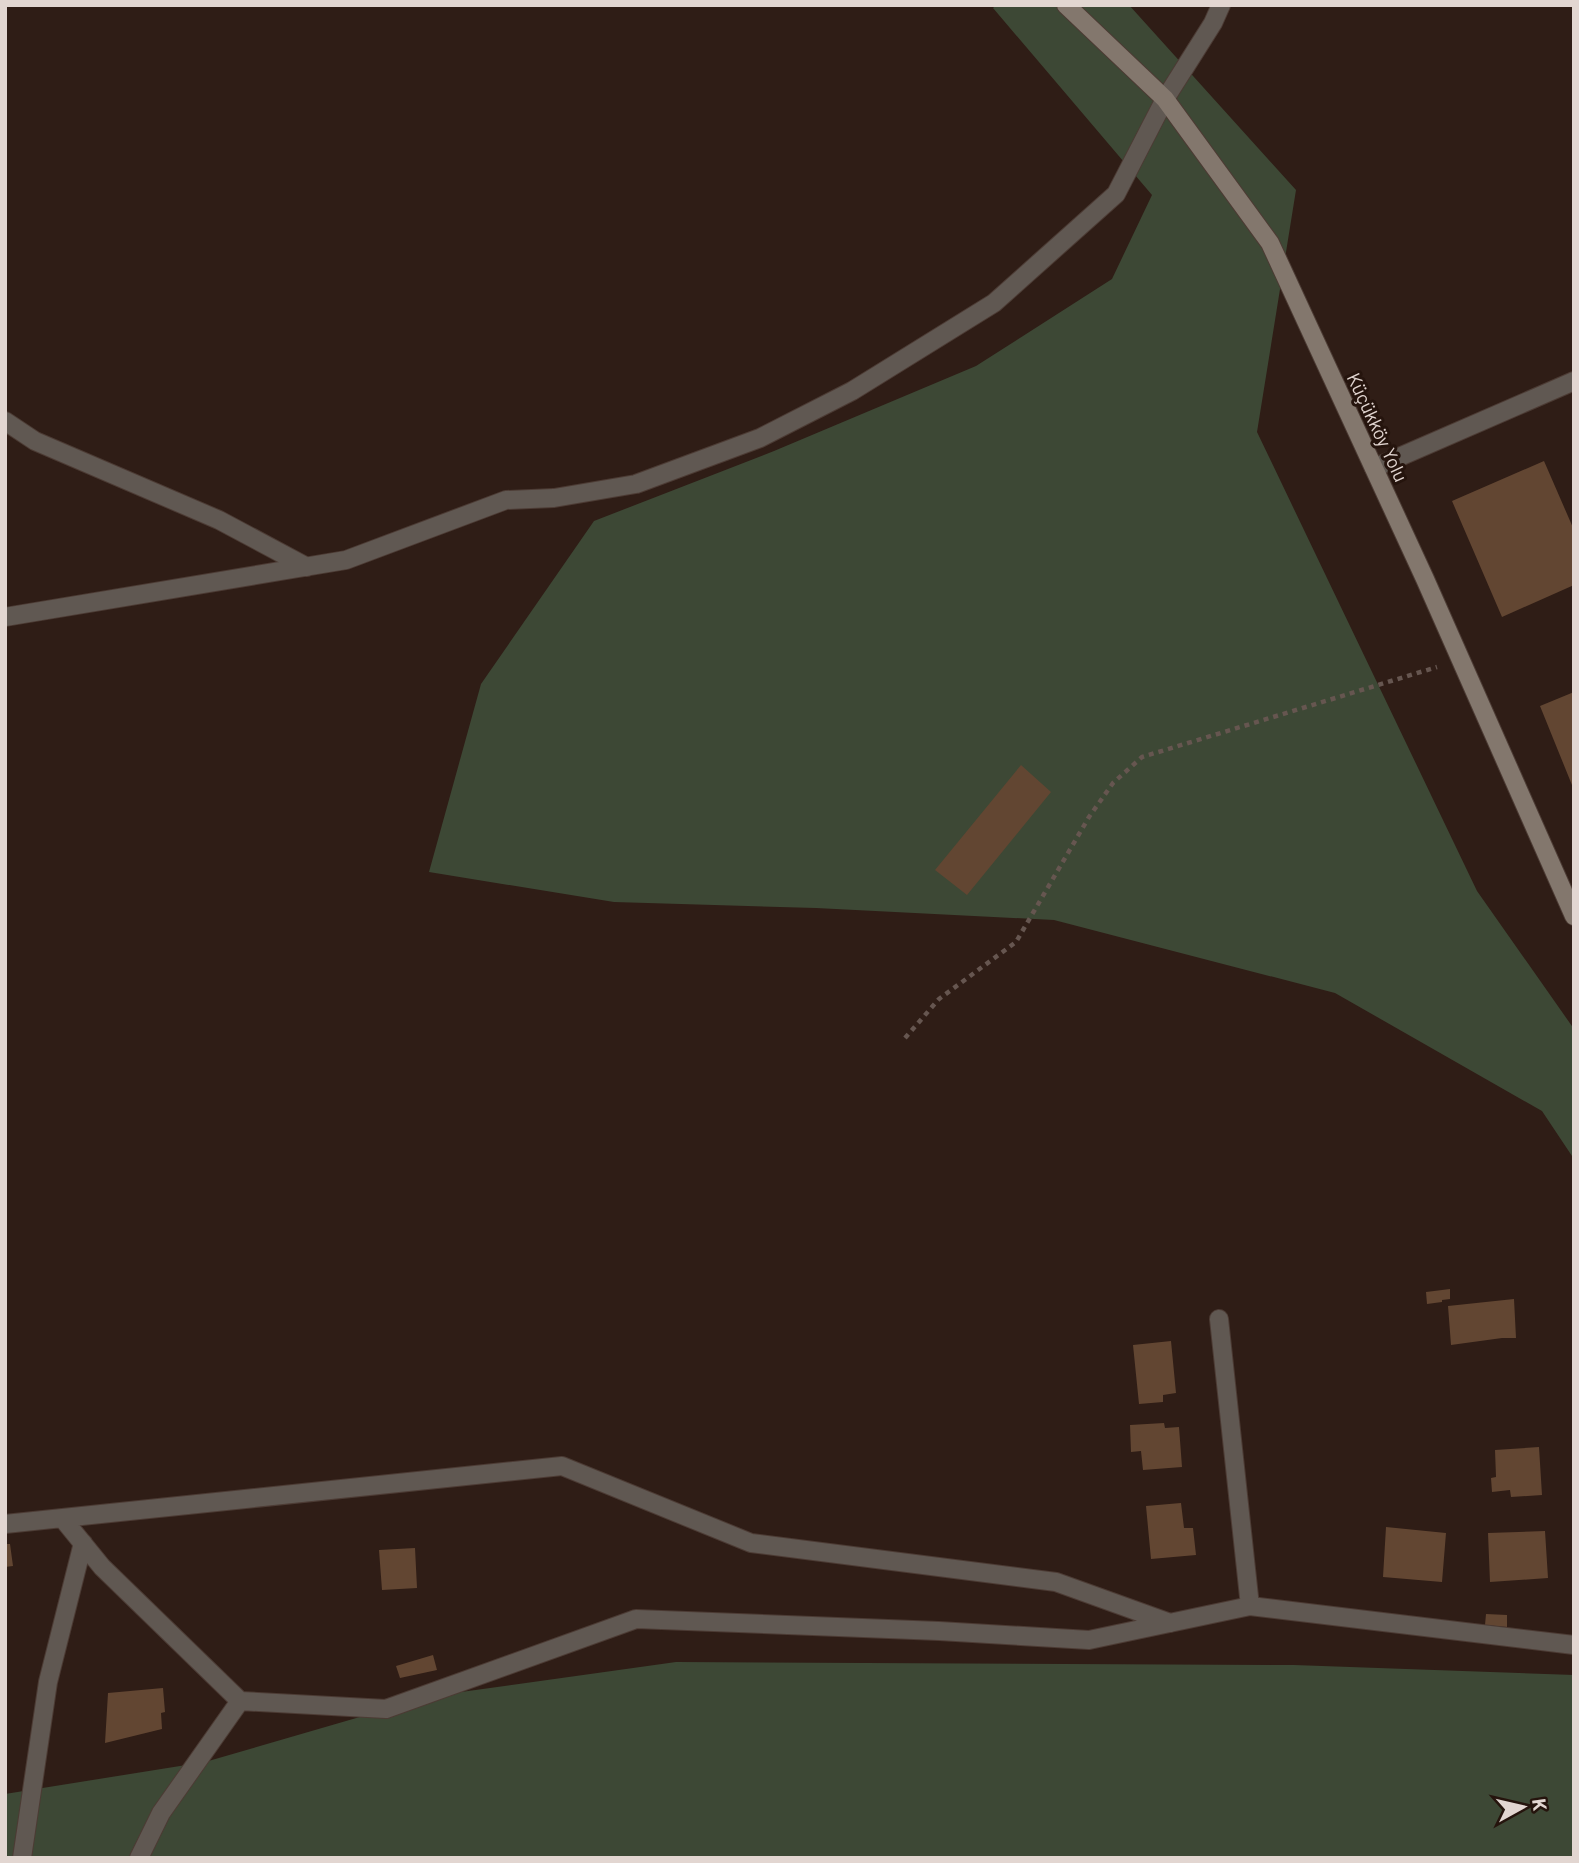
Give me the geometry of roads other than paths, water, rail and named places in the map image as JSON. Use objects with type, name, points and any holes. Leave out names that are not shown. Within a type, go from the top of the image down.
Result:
[{"type":"main road","name":"Küçükköy Yolu","points":[[1066,5],[1165,99],[1270,243],[1567,884],[1574,916]]},
{"type":"street","points":[[5,617],[346,560],[506,500],[554,498],[636,484],[760,438],[852,391],[994,303],[1116,194],[1165,99],[1213,23],[1221,5]]},
{"type":"street","points":[[1374,468],[1574,381]]},
{"type":"street","points":[[5,421],[35,441],[219,520],[307,566]]},
{"type":"street","points":[[1219,1319],[1250,1606]]},
{"type":"street","points":[[5,1524],[562,1466],[751,1543],[1056,1582],[1170,1623]]},
{"type":"street","points":[[63,1519],[102,1567],[240,1701],[386,1709],[636,1619],[939,1630],[1089,1640],[1250,1606],[1574,1645]]},
{"type":"street","points":[[22,1858],[48,1682],[83,1543]]},
{"type":"street","points":[[139,1858],[161,1813],[240,1701]]}]
